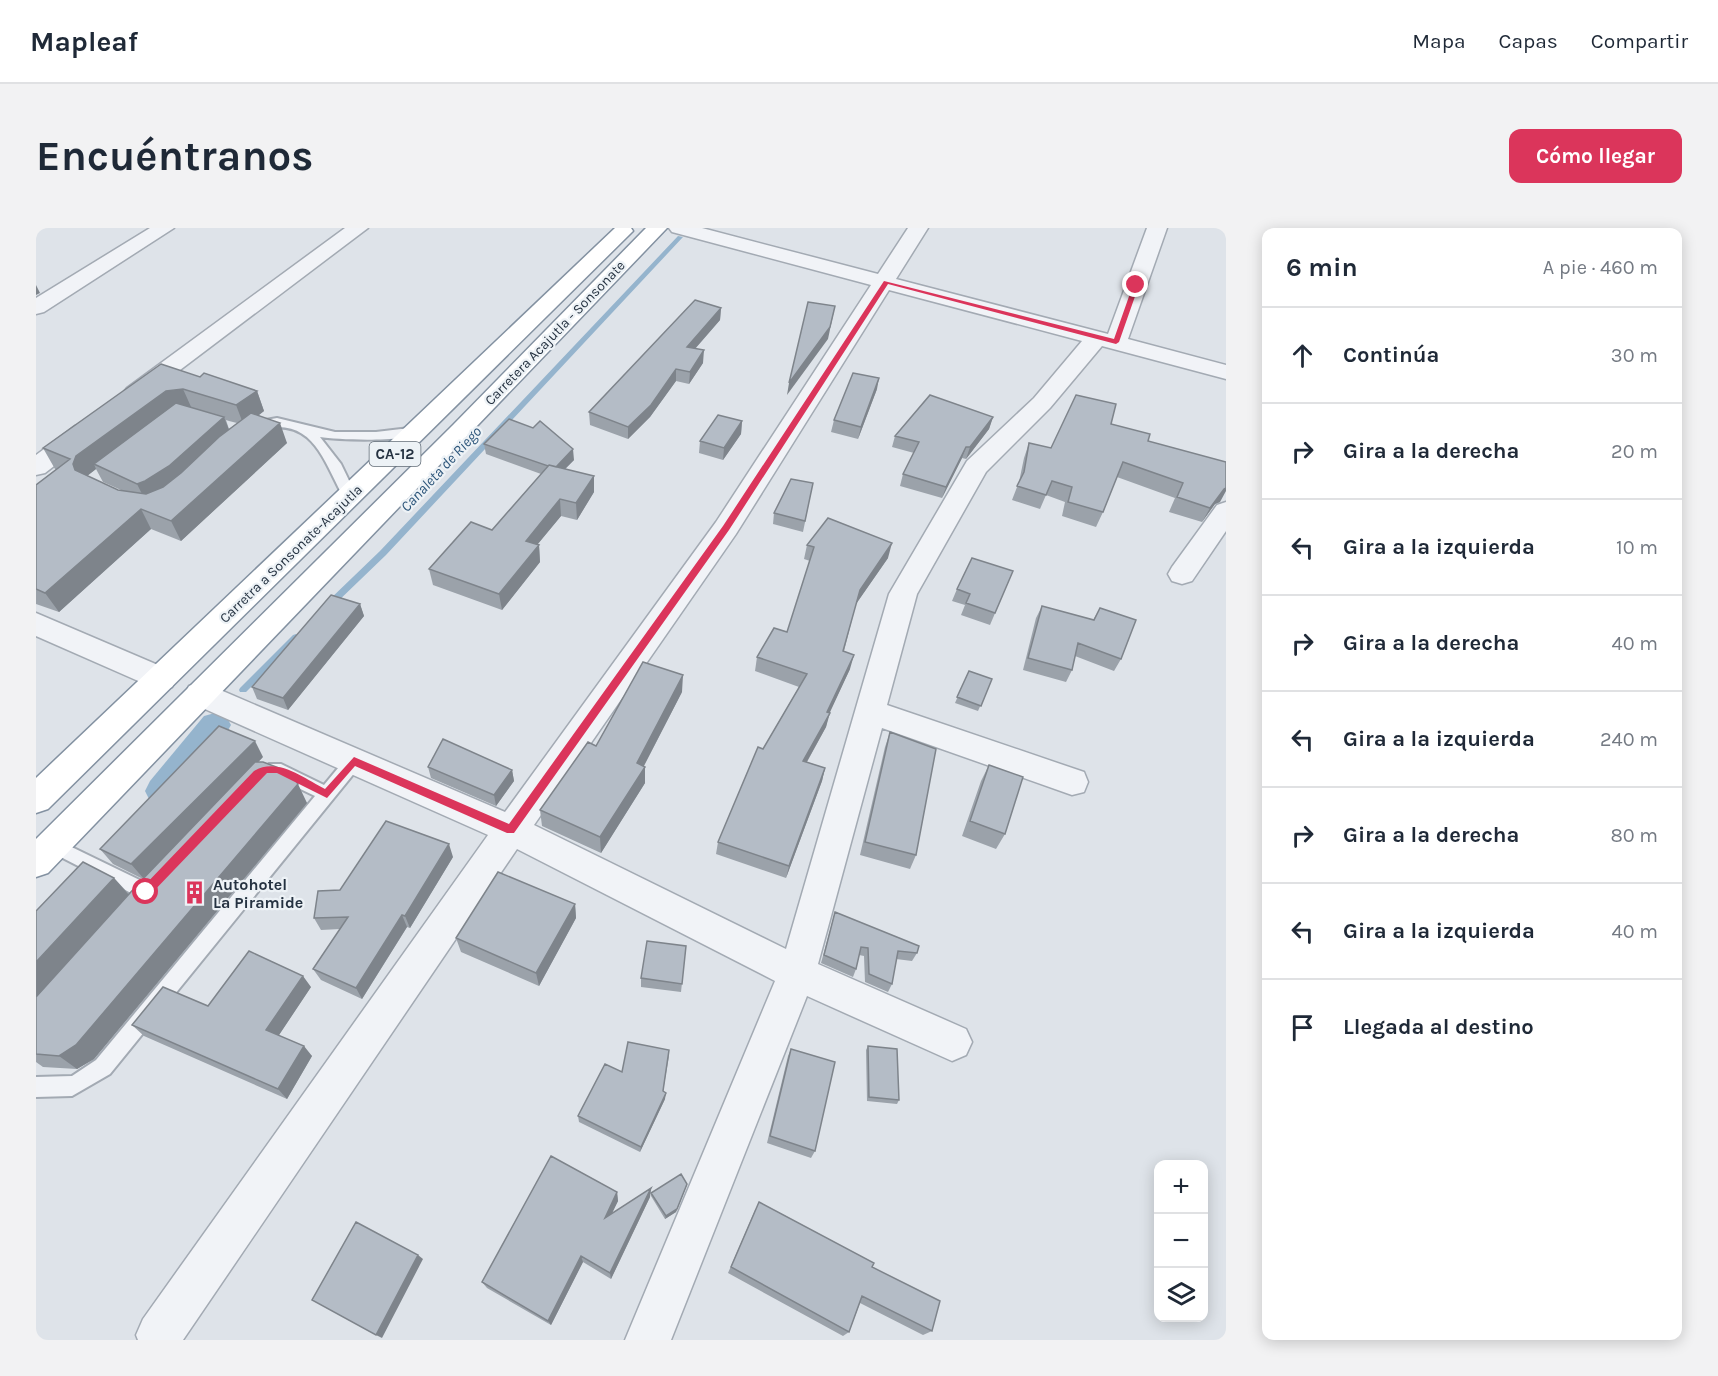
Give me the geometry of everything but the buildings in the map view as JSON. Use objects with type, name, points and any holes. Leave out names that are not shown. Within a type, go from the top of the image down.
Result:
[{"type":"highway","name":"Carretra a Sonsonate-Acajutla","points":[[161,679],[420,431],[627,228]]},
{"type":"highway","name":"Carretera Acajutla - Sonsonate","points":[[200,694],[462,430],[657,228]]},
{"type":"highway","name":"CA-12","points":[[36,799],[161,679]]},
{"type":"highway","name":"CA-12","points":[[45,853],[200,694]]},
{"type":"street","points":[[36,307],[164,228]]},
{"type":"street","points":[[121,403],[358,228]]},
{"type":"street","points":[[679,228],[1226,372]]},
{"type":"street","points":[[159,1335],[511,830],[726,528],[886,282],[918,228]]},
{"type":"street","points":[[648,1340],[797,973],[903,594],[976,467],[1107,339],[1157,228]]},
{"type":"street","points":[[36,467],[102,417]]},
{"type":"street","points":[[1182,574],[1226,511]]},
{"type":"street","points":[[36,624],[161,679]]},
{"type":"street","points":[[200,694],[511,830],[797,973],[952,1042]]},
{"type":"street","points":[[870,711],[1072,782]]},
{"type":"lane","points":[[246,433],[268,422],[293,424],[329,435],[366,437],[420,431]]},
{"type":"lane","points":[[308,430],[335,464],[350,497]]},
{"type":"lane","points":[[36,1087],[54,1089],[78,1086],[104,1067],[354,761]]},
{"type":"lane","points":[[258,774],[266,769],[278,769],[327,794]]},
{"type":"lane","points":[[45,853],[150,888],[130,909]]},
{"type":"waterway","name":"Canaleta de Riego","points":[[330,604],[383,553],[680,237]]},
{"type":"waterway","name":"Canaleta de Riego","points":[[243,690],[296,637]]},
{"type":"waterway","points":[[162,791],[215,725]]},
{"type":"place","name":"Autohotel La Piramide","points":[[195,893]]},
{"type":"route","points":[[146,892],[258,774],[266,769],[278,769],[327,794],[354,761],[511,830],[726,528],[886,282],[1116,342],[1136,285]]}]
